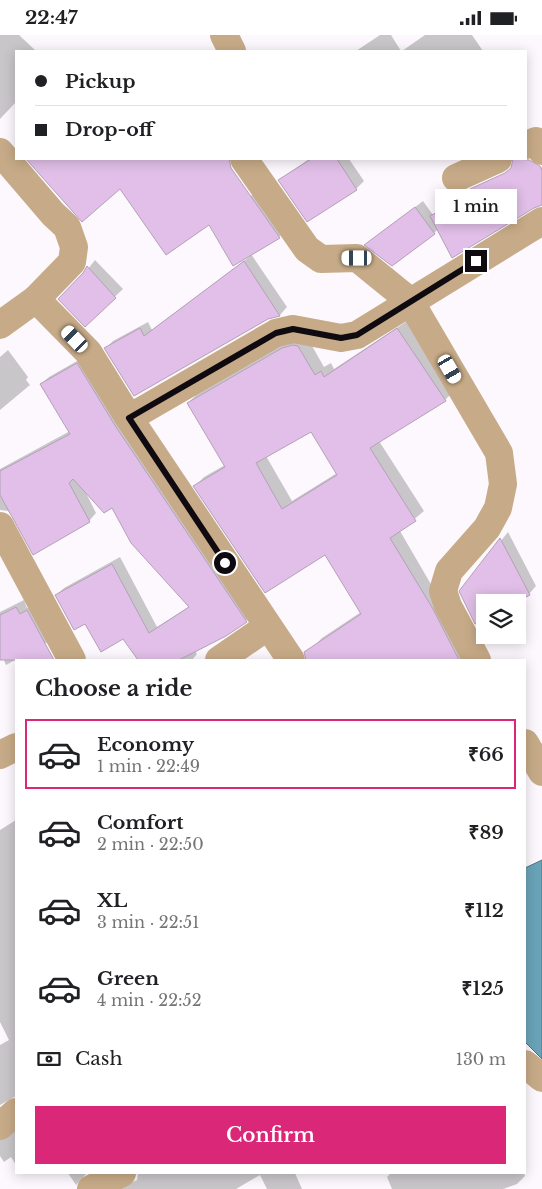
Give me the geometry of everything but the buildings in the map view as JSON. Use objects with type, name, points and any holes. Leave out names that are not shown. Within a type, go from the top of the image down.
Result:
[{"type":"street","points":[[224,35],[232,50]]},
{"type":"street","points":[[527,145],[536,141],[542,151]]},
{"type":"street","points":[[0,151],[53,214],[67,227],[72,238],[72,262],[36,299],[0,325]]},
{"type":"street","points":[[245,160],[307,249],[321,259],[357,258],[410,301],[499,453],[502,484],[498,508],[487,528],[449,571],[444,591],[448,606],[476,659]]},
{"type":"street","points":[[456,178],[496,160]]},
{"type":"street","points":[[129,418],[276,333],[293,329],[341,338],[357,335],[542,221]]},
{"type":"street","points":[[36,299],[88,352],[129,418],[267,627],[290,659]]},
{"type":"street","points":[[0,526],[71,659]]},
{"type":"street","points":[[219,659],[267,627]]},
{"type":"street","points":[[526,745],[542,772]]},
{"type":"street","points":[[0,755],[15,748]]},
{"type":"street","points":[[526,1065],[542,1078]]},
{"type":"street","points":[[526,1090],[542,1082]]},
{"type":"street","points":[[0,1126],[15,1113]]},
{"type":"street","points":[[91,1189],[120,1174]]},
{"type":"water","points":[[542,860],[542,1059],[526,1043],[526,868]]},
{"type":"route","points":[[225,563],[129,418],[276,333],[293,329],[341,338],[357,335],[476,261]]}]
